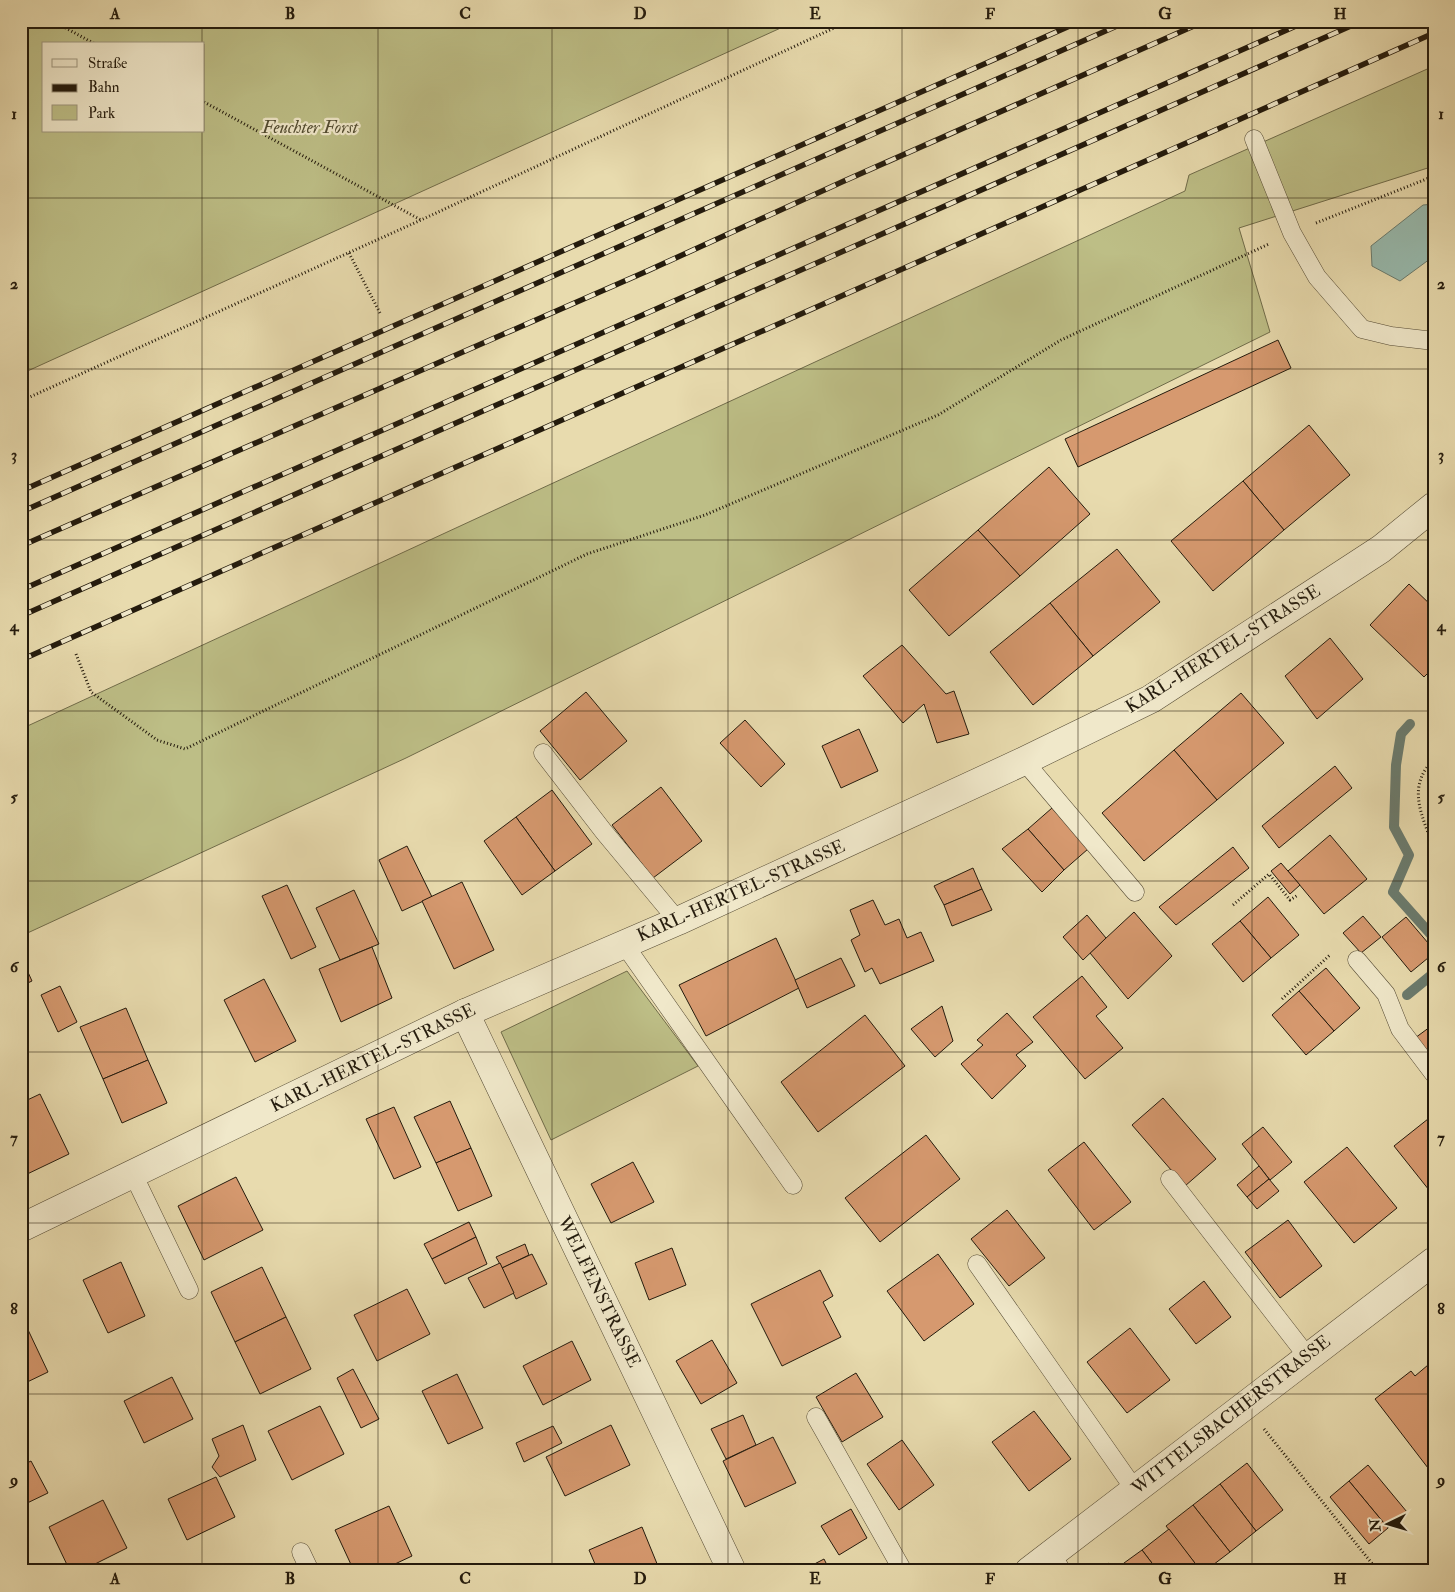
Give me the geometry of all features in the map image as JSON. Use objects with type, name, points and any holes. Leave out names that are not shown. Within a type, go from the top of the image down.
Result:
[{"type":"street","name":"KARL-HERTEL-STRASSE","points":[[21,1228],[465,1013],[678,921],[1024,761],[1151,699],[1381,549],[1434,506]]},
{"type":"street","name":"WELFENSTRASSE","points":[[465,1013],[732,1571]]},
{"type":"street","name":"WITTELSBACHERSTRASSE","points":[[1029,1571],[1057,1562],[1135,1490],[1307,1356],[1434,1261]]},
{"type":"lane","points":[[1254,139],[1292,233],[1317,277],[1362,329],[1391,336],[1434,341]]},
{"type":"lane","points":[[543,753],[604,832],[678,921]]},
{"type":"lane","points":[[1024,761],[1135,892]]},
{"type":"lane","points":[[624,944],[793,1184]]},
{"type":"lane","points":[[1357,960],[1386,994],[1400,1029],[1434,1074]]},
{"type":"lane","points":[[133,1174],[189,1290]]},
{"type":"lane","points":[[1170,1179],[1307,1356]]},
{"type":"lane","points":[[977,1264],[1135,1490]]},
{"type":"lane","points":[[816,1417],[903,1571]]},
{"type":"lane","points":[[301,1552],[310,1571]]},
{"type":"path","points":[[54,21],[91,42]]},
{"type":"path","points":[[21,401],[421,220],[849,21]]},
{"type":"path","points":[[205,103],[421,220]]},
{"type":"path","points":[[76,654],[90,692],[157,740],[185,749],[587,554],[705,515],[938,415],[1061,340],[1292,233],[1434,176]]},
{"type":"path","points":[[349,252],[381,315]]},
{"type":"path","points":[[1429,835],[1419,810],[1418,782],[1434,759]]},
{"type":"path","points":[[1233,905],[1269,874],[1290,900],[1298,895]]},
{"type":"path","points":[[1282,999],[1333,952]]},
{"type":"path","points":[[1245,1405],[1378,1571]]},
{"type":"green space","name":"Feuchter Forst","points":[[21,21],[796,21],[21,374]]},
{"type":"green space","points":[[1434,66],[1434,166],[1239,228],[1270,332],[406,758],[21,936],[21,729],[1185,191],[1189,175]]},
{"type":"green space","points":[[627,971],[698,1066],[551,1140],[501,1032]]},
{"type":"water","points":[[1434,204],[1434,256],[1400,281],[1372,266],[1371,246],[1423,205]]},
{"type":"building","points":[[1278,340],[1291,368],[1078,467],[1065,439]]},
{"type":"building","points":[[1309,425],[1350,475],[1284,530],[1243,481]]},
{"type":"building","points":[[1049,467],[1090,514],[1020,576],[978,530]]},
{"type":"building","points":[[1243,481],[1284,530],[1213,591],[1171,541]]},
{"type":"building","points":[[978,530],[1020,576],[949,636],[909,590]]},
{"type":"building","points":[[1117,549],[1160,602],[1093,656],[1050,603]]},
{"type":"building","points":[[1409,584],[1434,608],[1434,667],[1424,677],[1370,625]]},
{"type":"building","points":[[1050,603],[1093,656],[1033,705],[990,652]]},
{"type":"building","points":[[1330,638],[1363,679],[1317,719],[1285,676]]},
{"type":"building","points":[[902,645],[946,694],[954,691],[969,734],[937,743],[924,704],[903,723],[863,676]]},
{"type":"building","points":[[586,692],[627,741],[580,780],[540,731]]},
{"type":"building","points":[[1241,693],[1284,743],[1217,800],[1174,750]]},
{"type":"building","points":[[745,720],[785,764],[761,787],[720,743]]},
{"type":"building","points":[[859,729],[878,771],[841,788],[822,746]]},
{"type":"building","points":[[1174,750],[1217,800],[1144,861],[1102,813]]},
{"type":"building","points":[[1335,766],[1352,788],[1279,848],[1262,826]]},
{"type":"building","points":[[661,787],[702,841],[653,878],[612,825]]},
{"type":"building","points":[[552,790],[592,844],[555,871],[516,817]]},
{"type":"building","points":[[1052,808],[1088,849],[1064,870],[1028,829]]},
{"type":"building","points":[[516,817],[555,871],[522,895],[484,841]]},
{"type":"building","points":[[1028,829],[1064,870],[1042,892],[1002,849]]},
{"type":"building","points":[[1330,835],[1367,879],[1324,914],[1288,871]]},
{"type":"building","points":[[407,846],[432,897],[402,911],[379,860]]},
{"type":"building","points":[[1233,847],[1249,868],[1176,925],[1159,907]]},
{"type":"building","points":[[1281,863],[1300,885],[1290,894],[1271,871]]},
{"type":"building","points":[[973,868],[982,889],[944,905],[934,886]]},
{"type":"building","points":[[462,882],[494,950],[454,969],[422,901]]},
{"type":"building","points":[[287,885],[316,947],[291,959],[262,896]]},
{"type":"building","points":[[982,889],[992,910],[952,926],[944,905]]},
{"type":"building","points":[[354,890],[379,944],[340,960],[316,908]]},
{"type":"building","points":[[1268,897],[1299,935],[1271,958],[1240,921]]},
{"type":"building","points":[[873,900],[885,925],[899,919],[907,938],[921,932],[934,961],[880,984],[872,968],[865,972],[851,940],[860,935],[850,910]]},
{"type":"building","points":[[1134,912],[1172,956],[1128,999],[1090,953]]},
{"type":"building","points":[[1087,915],[1106,938],[1083,960],[1063,937]]},
{"type":"building","points":[[1363,916],[1381,937],[1361,953],[1343,933]]},
{"type":"building","points":[[1406,917],[1434,950],[1434,953],[1411,972],[1382,937]]},
{"type":"building","points":[[1240,921],[1271,958],[1243,982],[1212,944]]},
{"type":"building","points":[[776,938],[799,988],[706,1036],[679,985]]},
{"type":"building","points":[[372,947],[392,998],[341,1022],[319,969]]},
{"type":"building","points":[[21,957],[32,981],[21,986]]},
{"type":"building","points":[[841,958],[855,986],[807,1008],[795,980]]},
{"type":"building","points":[[1326,968],[1360,1008],[1334,1031],[1299,991]]},
{"type":"building","points":[[1082,976],[1107,1007],[1096,1016],[1123,1048],[1085,1079],[1033,1017]]},
{"type":"building","points":[[264,979],[296,1041],[255,1062],[224,1000]]},
{"type":"building","points":[[60,986],[77,1022],[58,1032],[41,995]]},
{"type":"building","points":[[1299,991],[1334,1031],[1306,1055],[1272,1015]]},
{"type":"building","points":[[942,1006],[953,1041],[935,1057],[911,1029]]},
{"type":"building","points":[[126,1008],[148,1060],[103,1079],[80,1027]]},
{"type":"building","points":[[1007,1013],[1033,1042],[1016,1055],[1026,1066],[992,1099],[961,1064],[983,1045],[977,1040]]},
{"type":"building","points":[[865,1015],[905,1066],[818,1132],[781,1082]]},
{"type":"building","points":[[1434,1024],[1434,1064],[1415,1038]]},
{"type":"building","points":[[148,1060],[167,1103],[122,1123],[103,1079]]},
{"type":"building","points":[[40,1094],[69,1154],[21,1177],[21,1103]]},
{"type":"building","points":[[1163,1098],[1216,1159],[1185,1186],[1132,1125]]},
{"type":"building","points":[[450,1101],[471,1148],[436,1163],[414,1117]]},
{"type":"building","points":[[394,1107],[421,1167],[394,1179],[366,1119]]},
{"type":"building","points":[[1433,1115],[1434,1187],[1429,1190],[1394,1146]]},
{"type":"building","points":[[1263,1127],[1292,1162],[1270,1180],[1242,1144]]},
{"type":"building","points":[[926,1135],[960,1179],[880,1242],[845,1198]]},
{"type":"building","points":[[1084,1142],[1131,1202],[1094,1230],[1048,1170]]},
{"type":"building","points":[[1347,1147],[1397,1208],[1354,1243],[1304,1182]]},
{"type":"building","points":[[471,1148],[492,1196],[458,1211],[436,1163]]},
{"type":"building","points":[[633,1162],[654,1202],[611,1223],[591,1184]]},
{"type":"building","points":[[1259,1166],[1269,1179],[1247,1197],[1237,1185]]},
{"type":"building","points":[[236,1177],[263,1230],[204,1260],[178,1206]]},
{"type":"building","points":[[1269,1179],[1279,1191],[1257,1209],[1247,1197]]},
{"type":"building","points":[[1007,1210],[1045,1258],[1009,1286],[971,1239]]},
{"type":"building","points":[[1288,1220],[1322,1266],[1280,1298],[1245,1252]]},
{"type":"building","points":[[469,1222],[476,1237],[432,1259],[424,1244]]},
{"type":"building","points":[[476,1237],[487,1264],[445,1284],[432,1259]]},
{"type":"building","points":[[525,1244],[529,1255],[502,1268],[496,1257]]},
{"type":"building","points":[[672,1248],[686,1285],[649,1300],[635,1263]]},
{"type":"building","points":[[532,1254],[547,1284],[516,1299],[502,1268]]},
{"type":"building","points":[[938,1254],[974,1304],[924,1341],[887,1291]]},
{"type":"building","points":[[121,1262],[145,1316],[108,1333],[83,1280]]},
{"type":"building","points":[[500,1263],[514,1293],[484,1308],[468,1278]]},
{"type":"building","points":[[262,1267],[286,1317],[235,1342],[211,1292]]},
{"type":"building","points":[[820,1270],[833,1296],[823,1302],[841,1337],[782,1366],[751,1304]]},
{"type":"building","points":[[1204,1281],[1231,1317],[1196,1344],[1169,1309]]},
{"type":"building","points":[[407,1289],[430,1334],[377,1361],[354,1315]]},
{"type":"building","points":[[21,1315],[48,1372],[21,1385]]},
{"type":"building","points":[[286,1317],[311,1369],[260,1394],[235,1342]]},
{"type":"building","points":[[1130,1328],[1170,1380],[1127,1413],[1087,1362]]},
{"type":"building","points":[[712,1340],[737,1383],[701,1404],[676,1361]]},
{"type":"building","points":[[572,1341],[591,1380],[543,1405],[523,1366]]},
{"type":"building","points":[[1428,1365],[1434,1372],[1434,1464],[1428,1468],[1375,1399],[1411,1371],[1415,1376]]},
{"type":"building","points":[[353,1369],[379,1419],[361,1428],[337,1378]]},
{"type":"building","points":[[856,1373],[883,1417],[842,1442],[816,1397]]},
{"type":"building","points":[[457,1374],[483,1428],[448,1444],[422,1391]]},
{"type":"building","points":[[172,1377],[193,1419],[144,1443],[124,1401]]},
{"type":"building","points":[[320,1406],[344,1454],[292,1480],[268,1431]]},
{"type":"building","points":[[1034,1411],[1071,1459],[1029,1491],[992,1442]]},
{"type":"building","points":[[743,1415],[756,1445],[726,1459],[711,1429]]},
{"type":"building","points":[[243,1425],[256,1460],[220,1477],[212,1467],[219,1456],[212,1439]]},
{"type":"building","points":[[611,1425],[630,1465],[565,1496],[546,1457]]},
{"type":"building","points":[[553,1426],[562,1443],[524,1462],[516,1443]]},
{"type":"building","points":[[773,1437],[796,1483],[745,1507],[723,1461]]},
{"type":"building","points":[[902,1440],[934,1485],[899,1510],[867,1464]]},
{"type":"building","points":[[31,1461],[48,1493],[21,1506],[21,1466]]},
{"type":"building","points":[[1247,1463],[1283,1510],[1256,1531],[1220,1484]]},
{"type":"building","points":[[1368,1465],[1407,1512],[1388,1528],[1349,1481]]},
{"type":"building","points":[[216,1477],[235,1517],[187,1540],[168,1499]]},
{"type":"building","points":[[1349,1481],[1388,1528],[1369,1544],[1330,1497]]},
{"type":"building","points":[[1220,1484],[1256,1531],[1230,1552],[1193,1505]]},
{"type":"building","points":[[103,1500],[127,1548],[81,1571],[70,1571],[49,1527]]},
{"type":"building","points":[[1193,1505],[1230,1552],[1205,1571],[1201,1571],[1166,1526]]},
{"type":"building","points":[[389,1506],[412,1556],[380,1571],[354,1571],[335,1530]]},
{"type":"building","points":[[851,1509],[867,1538],[839,1555],[821,1526]]},
{"type":"building","points":[[642,1527],[660,1571],[598,1571],[589,1550]]},
{"type":"building","points":[[1169,1529],[1201,1571],[1158,1571],[1142,1550]]},
{"type":"building","points":[[1142,1550],[1158,1571],[1115,1571],[1124,1563]]},
{"type":"building","points":[[824,1559],[830,1571],[801,1571]]},
{"type":"building","points":[[1109,1563],[1115,1571],[1099,1571]]},
{"type":"building","points":[[1426,1564],[1431,1571],[1419,1571]]},
{"type":"waterway","points":[[1410,724],[1401,734],[1396,765],[1394,827],[1409,855],[1393,892],[1434,938]]},
{"type":"waterway","points":[[1407,995],[1434,973]]},
{"type":"railway","points":[[21,491],[1081,21]]},
{"type":"railway","points":[[21,512],[1128,21]]},
{"type":"railway","points":[[21,546],[645,272],[844,181],[1205,21]]},
{"type":"railway","points":[[21,590],[1307,21]]},
{"type":"railway","points":[[21,616],[1362,21]]},
{"type":"railway","points":[[21,660],[1434,33]]}]
